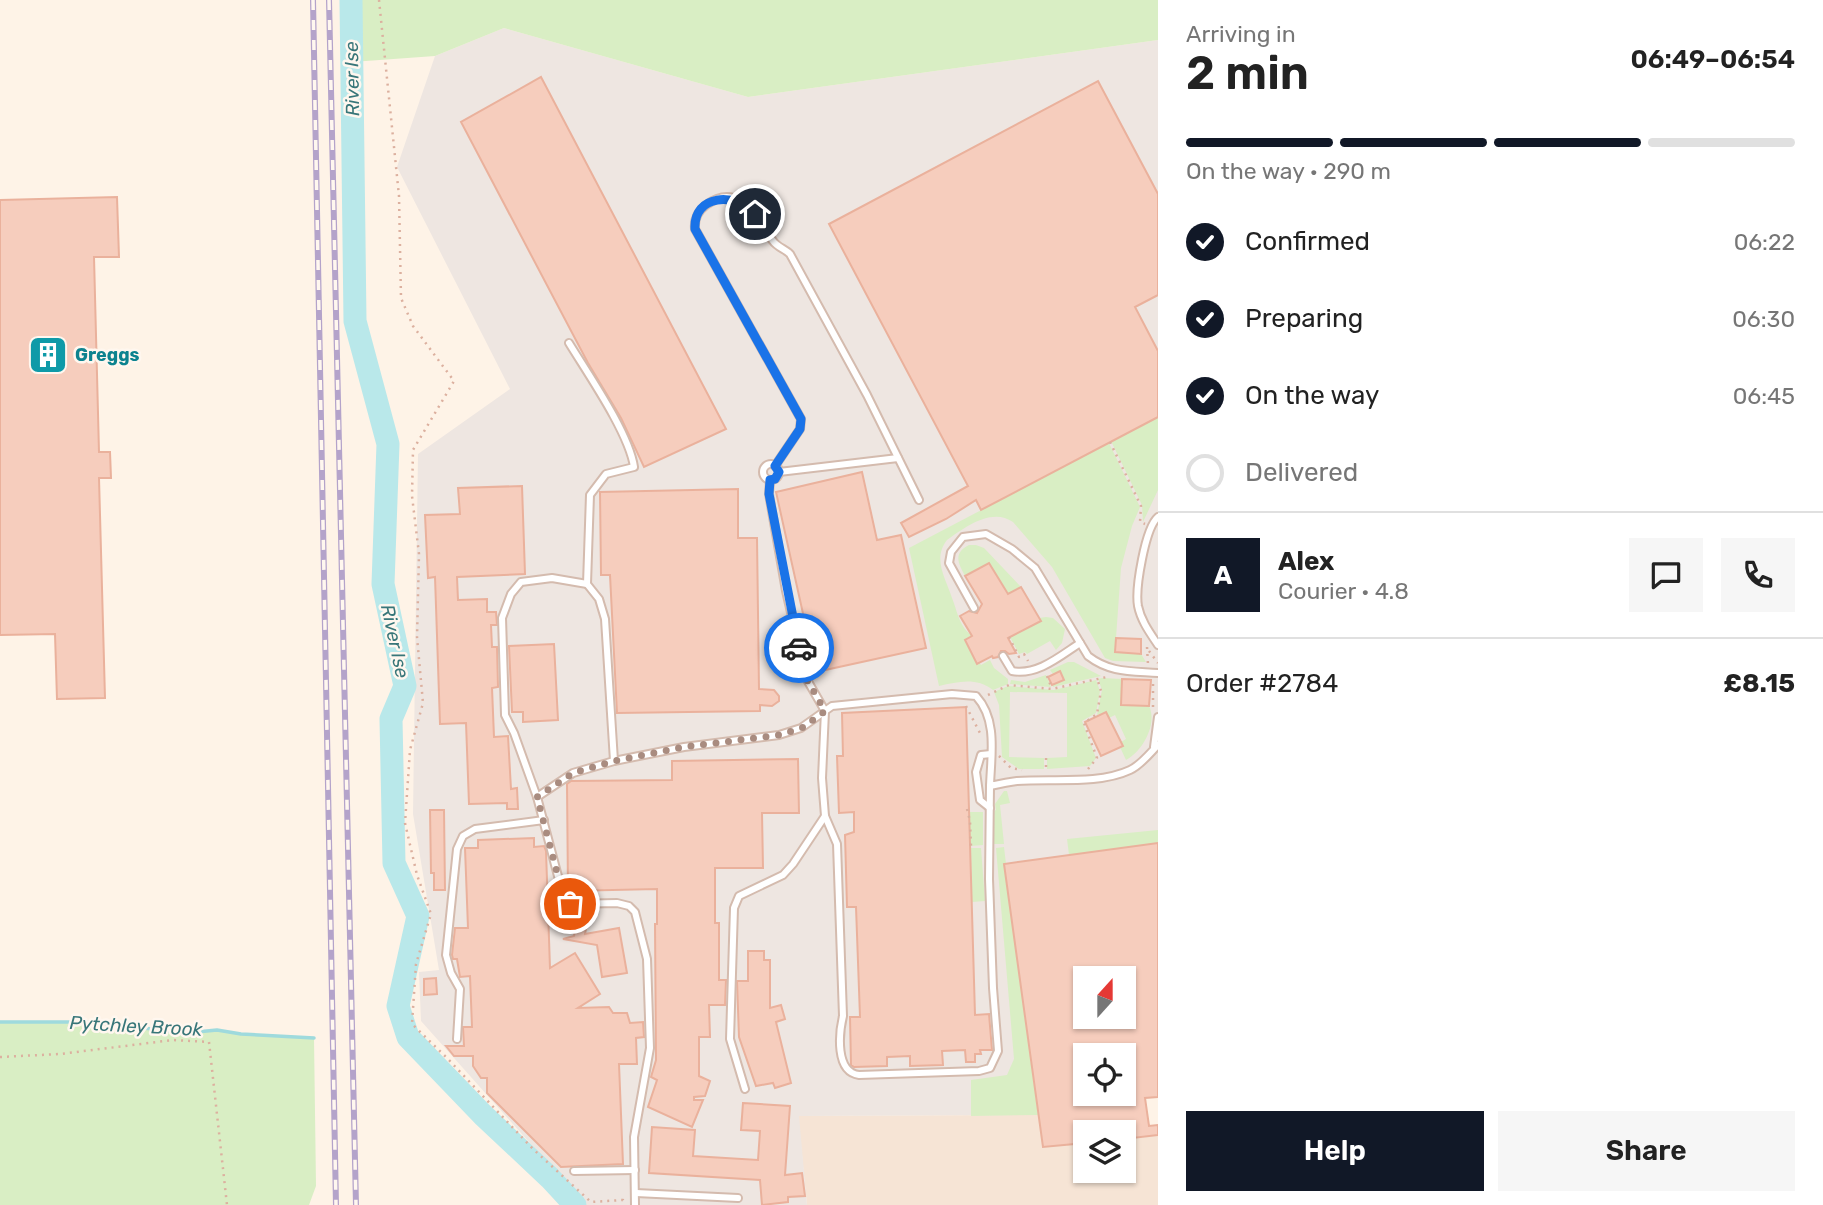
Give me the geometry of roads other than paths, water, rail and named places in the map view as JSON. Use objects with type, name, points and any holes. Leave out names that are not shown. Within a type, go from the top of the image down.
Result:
[{"type":"lane","points":[[770,480],[775,479],[777,469],[800,429],[801,419],[695,229],[699,212],[710,202],[717,200],[733,199],[748,205],[775,244],[790,254],[919,500]]},
{"type":"lane","points":[[569,343],[607,406],[633,458],[634,467],[606,474],[590,495],[587,584],[599,599],[606,619],[614,761]]},
{"type":"lane","points":[[770,480],[764,475],[764,468],[768,465],[777,469],[898,458]]},
{"type":"lane","points":[[537,797],[573,773],[614,761],[684,747],[779,735],[802,728],[825,711],[832,706],[965,693],[976,696],[990,724],[989,879],[998,1051],[990,1068],[979,1071],[859,1075],[848,1070],[842,1054],[840,1030],[844,1016],[837,844],[825,816],[822,778],[825,711],[806,678],[784,579],[769,494],[770,480]]},
{"type":"lane","points":[[1158,517],[1151,526],[1139,581],[1138,605],[1145,625],[1158,645]]},
{"type":"lane","points":[[974,608],[948,563],[955,544],[963,537],[986,534],[1012,549],[1035,568],[1088,656],[1110,669],[1158,673]]},
{"type":"lane","points":[[587,584],[552,578],[521,582],[511,594],[502,618],[505,715],[537,797],[563,895],[570,904],[617,903],[629,906],[638,921],[647,958],[650,1048],[634,1137],[635,1205]]},
{"type":"lane","points":[[1003,656],[1013,671],[1023,673],[1042,666],[1080,643]]},
{"type":"lane","points":[[990,786],[1017,781],[1073,780],[1130,770],[1156,747],[1158,717]]},
{"type":"lane","points":[[990,808],[980,800],[976,772],[981,755],[991,754]]},
{"type":"lane","points":[[745,1089],[730,1039],[734,908],[739,896],[788,870],[825,816]]},
{"type":"lane","points":[[457,1039],[460,989],[451,973],[446,955],[457,849],[463,836],[475,829],[544,820]]},
{"type":"lane","points":[[574,1171],[635,1170]]},
{"type":"lane","points":[[636,1193],[738,1198]]},
{"type":"waterway","name":"River Ise","points":[[351,0],[355,321],[388,444],[383,584],[405,686],[391,719],[394,863],[418,916],[398,1006],[408,1037],[575,1205]]},
{"type":"waterway","name":"Pytchley Brook","points":[[0,1022],[93,1022],[186,1033],[217,1030],[314,1038]]},
{"type":"railway","points":[[313,0],[336,1205]]},
{"type":"railway","points":[[329,0],[356,1205]]},
{"type":"place","name":"Greggs","points":[[48,355]]}]
